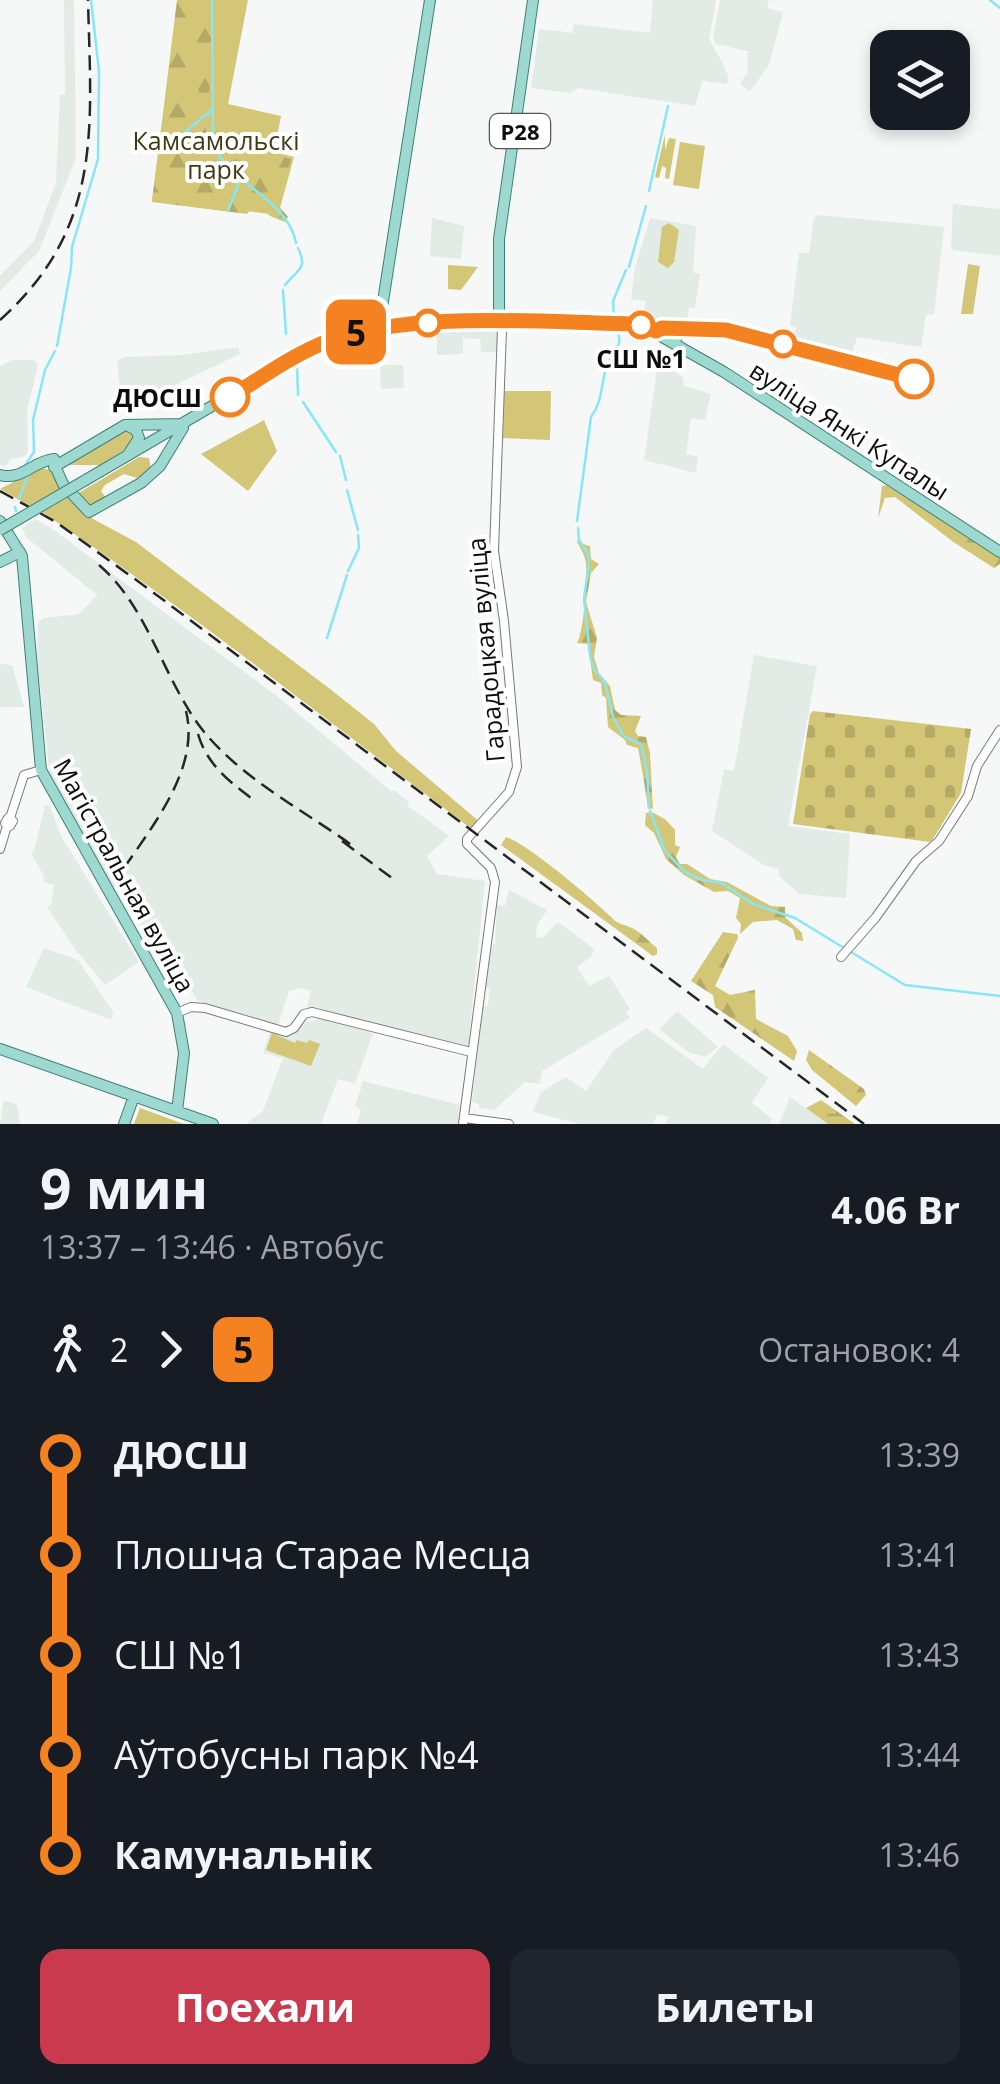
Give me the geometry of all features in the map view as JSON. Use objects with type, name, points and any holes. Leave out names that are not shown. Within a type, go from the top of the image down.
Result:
[{"type":"main road","points":[[379,327],[430,0]]},
{"type":"main road","name":"Р28","points":[[499,322],[500,262],[504,256],[536,0]]},
{"type":"main road","name":"вуліца Янкі Купалы","points":[[0,530],[187,424],[310,348],[379,327],[499,322],[615,324],[641,325],[675,343],[1000,552]]},
{"type":"main road","points":[[675,343],[680,328]]},
{"type":"main road","points":[[0,475],[16,477],[52,464],[125,426],[187,424]]},
{"type":"main road","points":[[52,464],[72,497],[89,512],[152,472],[187,424]]},
{"type":"main road","points":[[124,458],[139,438],[136,430],[125,426]]},
{"type":"main road","points":[[124,458],[148,455],[153,460],[152,472]]},
{"type":"main road","points":[[0,521],[20,552],[0,562]]},
{"type":"main road","name":"Магістральная вуліца","points":[[20,552],[41,770],[177,1013],[184,1053],[173,1109]]},
{"type":"main road","points":[[0,1048],[213,1124]]},
{"type":"main road","points":[[124,1124],[134,1096]]},
{"type":"street","name":"Гарадоцкая вуліца","points":[[463,1121],[495,880],[491,868],[467,839],[510,792],[517,767],[494,552],[502,329],[499,322]]},
{"type":"street","points":[[841,956],[876,917],[916,861],[947,830],[968,796],[977,766],[1000,730]]},
{"type":"street","points":[[0,849],[6,820],[24,774],[41,770]]},
{"type":"street","points":[[177,1013],[191,1007],[204,1008],[286,1032],[304,1014],[312,1012],[471,1052]]},
{"type":"street","points":[[463,1121],[509,1124]]},
{"type":"shaded area","points":[[64,0],[74,0],[76,158],[39,251],[0,291],[0,276],[34,241],[56,183],[60,95],[65,94]]},
{"type":"shaded area","points":[[653,0],[716,0],[709,39],[728,76],[727,84],[702,81],[695,106],[578,88],[570,93],[531,88],[539,29],[572,33],[574,24],[650,33]]},
{"type":"shaded area","points":[[720,0],[769,0],[767,8],[783,12],[769,65],[750,91],[740,84],[748,72],[747,51],[716,44],[713,38]]},
{"type":"shaded area","points":[[953,204],[1000,209],[1000,256],[951,250]]},
{"type":"shaded area","points":[[818,215],[944,227],[934,314],[926,315],[921,347],[857,337],[853,351],[792,339],[796,328],[790,325],[799,253],[809,253],[814,218]]},
{"type":"shaded area","points":[[432,218],[464,226],[461,259],[430,256]]},
{"type":"shaded area","points":[[650,218],[696,226],[693,272],[700,274],[695,308],[689,307],[687,324],[643,321],[646,301],[631,299],[635,268]]},
{"type":"shaded area","points":[[493,326],[499,332],[499,352],[481,352],[480,339],[463,338],[463,354],[437,355],[437,327]]},
{"type":"shaded area","points":[[238,347],[240,354],[126,406],[120,392],[117,361],[125,357],[182,355]]},
{"type":"shaded area","points":[[12,360],[34,360],[38,365],[27,411],[28,452],[10,459],[6,466],[0,465],[0,366]]},
{"type":"shaded area","points":[[658,362],[675,365],[674,371],[683,378],[684,386],[711,394],[705,420],[691,418],[686,454],[698,457],[696,473],[644,460]]},
{"type":"shaded area","points":[[380,365],[403,365],[404,388],[381,389]]},
{"type":"shaded area","points":[[35,519],[278,697],[449,836],[427,856],[437,874],[485,881],[468,1047],[307,1008],[311,991],[301,988],[289,991],[278,1025],[198,1001],[171,957],[127,910],[121,885],[113,887],[50,778],[37,658],[38,622],[79,614],[97,595],[26,537],[22,528]]},
{"type":"shaded area","points":[[754,655],[817,666],[788,826],[850,834],[846,898],[799,894],[779,876],[779,869],[764,865],[712,831],[724,769],[734,771]]},
{"type":"shaded area","points":[[0,664],[12,665],[24,707],[0,707]]},
{"type":"shaded area","points":[[45,805],[50,806],[61,836],[139,962],[105,985],[47,907],[51,905],[54,885],[43,881],[31,853]]},
{"type":"shaded area","points":[[509,890],[547,910],[537,925],[536,937],[542,938],[558,922],[594,949],[591,957],[577,967],[589,986],[609,976],[630,1009],[626,1012],[630,1018],[542,1071],[540,1084],[525,1082],[494,1110],[479,1108],[479,1104],[472,1102],[483,1006],[488,1006],[490,988],[486,988],[495,943],[497,905],[505,906]]},
{"type":"shaded area","points":[[44,948],[78,960],[113,1012],[111,1020],[26,987]]},
{"type":"shaded area","points":[[677,1011],[718,1047],[705,1057],[688,1052],[659,1029]]},
{"type":"shaded area","points":[[320,1019],[373,1033],[355,1084],[338,1079],[321,1124],[246,1124],[263,1111],[283,1058],[263,1053],[270,1031],[289,1036],[307,1022]]},
{"type":"shaded area","points":[[646,1028],[703,1069],[723,1044],[768,1078],[752,1103],[772,1119],[770,1124],[666,1124],[668,1117],[657,1114],[653,1124],[580,1124],[533,1112],[541,1092],[566,1077],[586,1091],[614,1050]]},
{"type":"shaded area","points":[[363,1081],[460,1105],[458,1124],[357,1124],[361,1110],[355,1106]]},
{"type":"shaded area","points":[[790,1097],[793,1099],[828,1124],[779,1124]]},
{"type":"shaded area","points":[[4,1100],[17,1105],[20,1124],[0,1124]]},
{"type":"green space","name":"Камсамольскі парк","points":[[177,0],[204,0],[212,7],[209,96],[199,98],[198,73],[192,90],[200,107],[208,105],[210,110],[196,120],[206,129],[210,146],[192,148],[200,156],[208,150],[219,163],[228,164],[241,156],[247,163],[241,170],[249,177],[262,160],[250,162],[254,154],[240,146],[291,159],[279,206],[288,217],[285,222],[270,216],[256,203],[247,214],[152,202]]},
{"type":"green space","name":"Камсамольскі парк","points":[[179,0],[248,0],[228,104],[281,116],[274,152],[294,157],[278,215],[152,199]]},
{"type":"green space","points":[[665,134],[665,150],[669,138],[676,139],[669,179],[665,178],[666,168],[662,166],[659,178],[655,177]]},
{"type":"green space","points":[[680,142],[705,146],[699,189],[673,185]]},
{"type":"green space","points":[[669,223],[679,230],[674,262],[668,268],[658,262],[662,227]]},
{"type":"green space","points":[[968,264],[980,266],[973,314],[961,314]]},
{"type":"green space","points":[[448,265],[478,267],[461,290],[448,289]]},
{"type":"green space","points":[[504,391],[551,391],[550,440],[503,438]]},
{"type":"green space","points":[[264,420],[277,451],[248,491],[201,454]]},
{"type":"green space","points":[[123,429],[133,431],[134,444],[100,465],[65,465]]},
{"type":"green space","points":[[139,457],[149,458],[151,470],[137,478],[124,474],[105,485],[101,491],[106,498],[92,508],[77,494]]},
{"type":"green space","points":[[40,468],[50,470],[61,488],[30,506],[0,489]]},
{"type":"green space","points":[[882,486],[1000,557],[1000,564],[994,568],[895,497],[885,498],[878,518]]},
{"type":"green space","points":[[69,497],[93,519],[136,542],[330,689],[374,724],[396,751],[481,823],[473,830],[206,628],[42,512]]},
{"type":"green space","points":[[579,538],[590,546],[591,559],[599,564],[591,573],[586,602],[597,638],[594,657],[599,673],[610,686],[615,710],[621,715],[641,716],[635,731],[646,737],[650,753],[653,809],[648,808],[638,748],[627,745],[608,727],[606,698],[601,683],[593,680],[588,644],[577,643],[586,581]]},
{"type":"green space","points":[[813,711],[971,729],[961,793],[930,842],[793,824]]},
{"type":"green space","points":[[652,812],[675,830],[680,864],[687,864],[710,879],[727,882],[771,906],[785,907],[785,917],[802,933],[803,941],[796,940],[793,929],[777,920],[753,922],[740,934],[741,924],[736,918],[740,898],[728,891],[714,892],[666,859],[654,833],[645,825],[646,813]]},
{"type":"green space","points":[[506,837],[577,886],[614,920],[639,932],[657,948],[657,954],[653,956],[501,845]]},
{"type":"green space","points":[[723,932],[737,934],[738,938],[715,986],[730,995],[755,990],[756,1019],[788,1036],[797,1051],[794,1061],[715,1007],[713,995],[691,981]]},
{"type":"green space","points":[[272,1033],[295,1043],[309,1040],[320,1044],[311,1066],[266,1050]]},
{"type":"green space","points":[[809,1050],[864,1089],[866,1095],[856,1106],[812,1070],[806,1060]]},
{"type":"green space","points":[[821,1100],[855,1124],[828,1124],[806,1108]]},
{"type":"green space","points":[[140,1108],[184,1124],[134,1124]]},
{"type":"waterway","points":[[57,346],[72,247],[98,159],[99,71],[91,0]]},
{"type":"waterway","points":[[212,0],[213,144],[232,170],[282,215],[296,243]]},
{"type":"waterway","points":[[990,0],[1000,8]]},
{"type":"waterway","points":[[649,191],[668,106]]},
{"type":"waterway","points":[[160,153],[213,109]]},
{"type":"waterway","points":[[228,211],[240,180]]},
{"type":"waterway","points":[[629,267],[646,206]]},
{"type":"waterway","points":[[285,285],[302,265],[298,248]]},
{"type":"waterway","points":[[614,322],[613,301],[626,270]]},
{"type":"waterway","points":[[283,290],[286,334]]},
{"type":"waterway","points":[[577,521],[591,417],[608,363],[619,343],[616,329]]},
{"type":"waterway","points":[[24,467],[34,452],[33,420],[45,370],[55,351]]},
{"type":"waterway","points":[[297,367],[298,395]]},
{"type":"waterway","points":[[303,402],[336,452]]},
{"type":"waterway","points":[[340,456],[346,480]]},
{"type":"waterway","points":[[19,499],[28,475]]},
{"type":"waterway","points":[[347,490],[358,530]]},
{"type":"waterway","points":[[15,507],[16,511]]},
{"type":"waterway","points":[[578,528],[579,541],[589,562],[584,599],[590,655],[593,667],[605,683],[613,717]]},
{"type":"waterway","points":[[348,571],[359,548],[358,535]]},
{"type":"waterway","points":[[327,638],[347,575]]},
{"type":"waterway","points":[[614,719],[623,735]]},
{"type":"waterway","points":[[625,737],[641,744],[649,808]]},
{"type":"waterway","points":[[650,811],[665,851],[685,872],[722,883],[753,904],[795,918],[844,948]]},
{"type":"waterway","points":[[851,952],[905,985],[1000,996]]},
{"type":"railway","points":[[0,320],[34,285],[58,248],[74,211],[89,132],[88,0]]},
{"type":"railway","points":[[0,491],[56,522],[150,590],[864,1124]]},
{"type":"railway","points":[[99,565],[130,601],[188,708],[217,746],[253,778],[353,846]]},
{"type":"railway","points":[[124,868],[172,794],[180,774],[189,732],[186,711]]},
{"type":"railway","points":[[198,734],[213,764],[255,801]]},
{"type":"railway","points":[[342,841],[396,881]]},
{"type":"bus line","name":"5","points":[[230,397],[329,340],[387,326],[463,322],[638,324],[656,331],[726,330],[914,379]]},
{"type":"place","name":"СШ №1","points":[[641,325]]},
{"type":"place","name":"ДЮСШ","points":[[230,397]]}]
